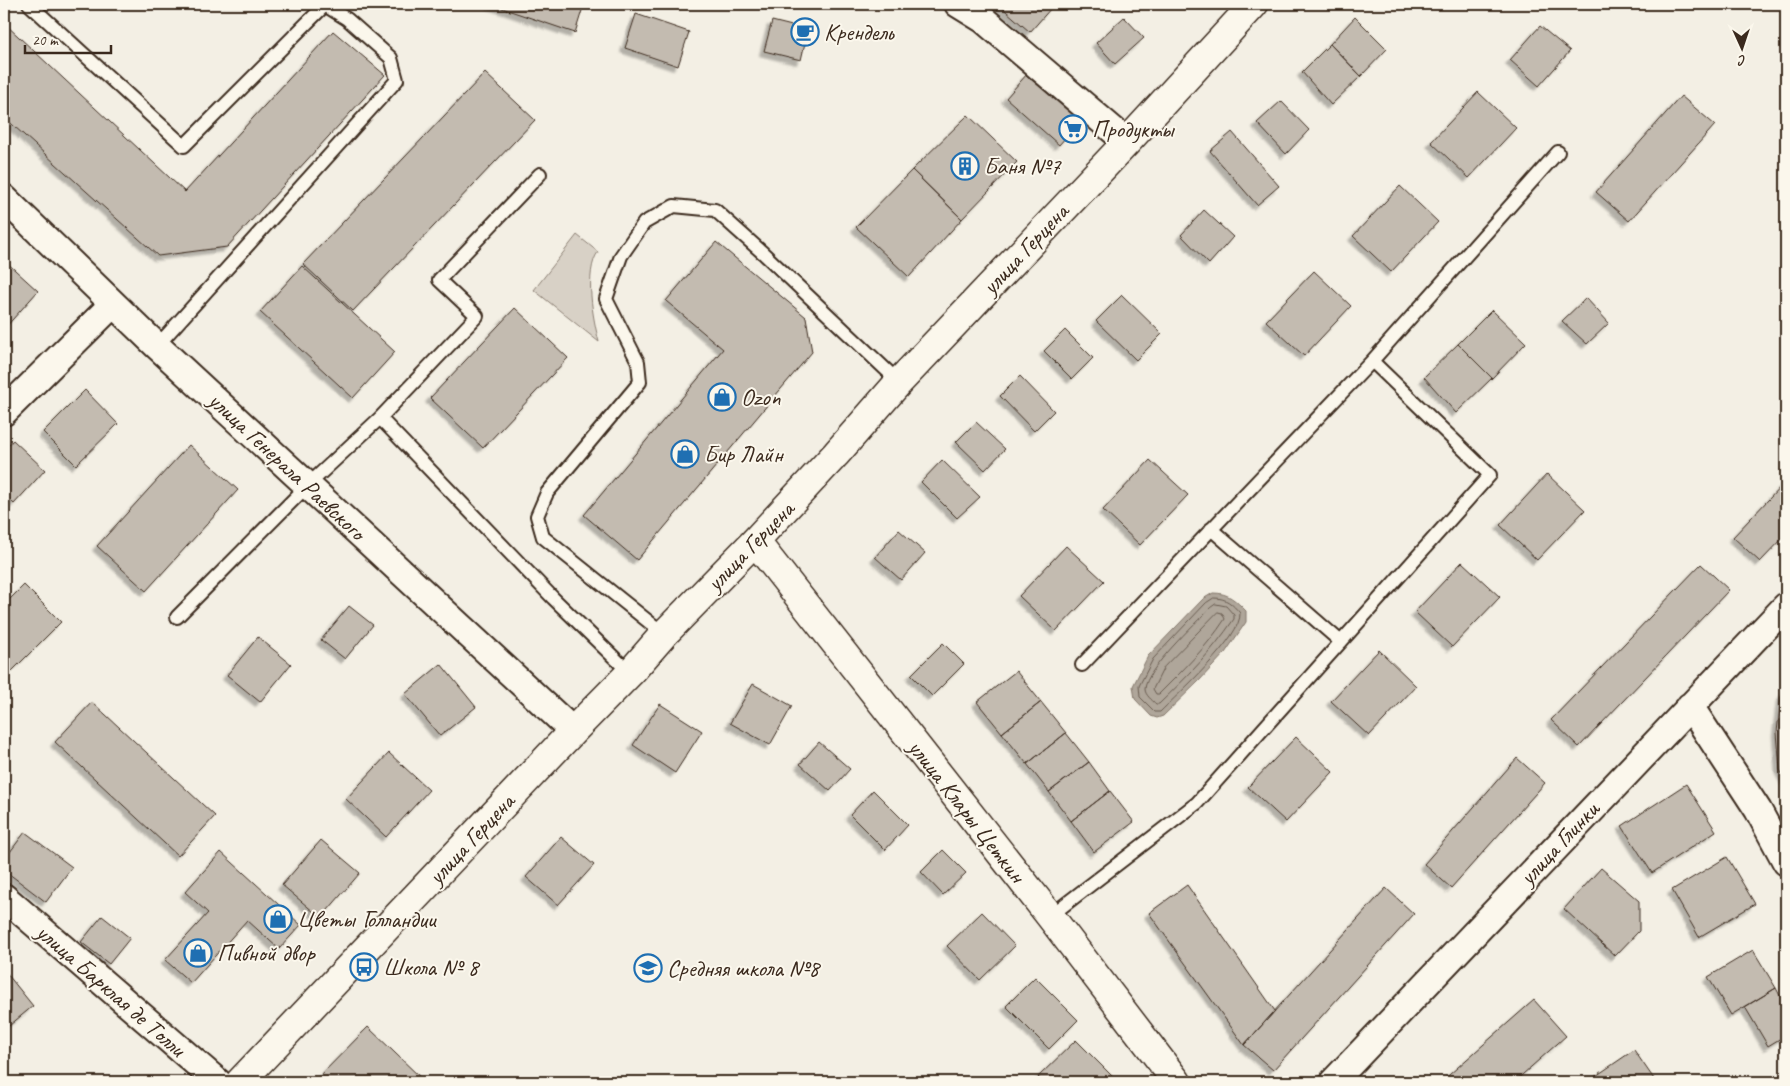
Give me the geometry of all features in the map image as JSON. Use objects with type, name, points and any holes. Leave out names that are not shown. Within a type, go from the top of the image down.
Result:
[{"type":"main road","name":"улица Герцена","points":[[240,1082],[630,673],[664,634],[755,541],[836,454],[899,382],[1127,142],[1254,4]]},
{"type":"main road","name":"улица Клары Цеткин","points":[[755,541],[1050,916],[1176,1082]]},
{"type":"street","points":[[958,4],[984,20],[1127,142]]},
{"type":"street","name":"улица Генерала Раевского","points":[[4,198],[157,346],[573,731]]},
{"type":"street","points":[[4,412],[113,304]]},
{"type":"street","name":"улица Глинки","points":[[1333,1082],[1786,606]]},
{"type":"street","points":[[1690,706],[1758,810],[1786,862]]},
{"type":"street","name":"улица Барклая де Толли","points":[[4,897],[218,1082]]},
{"type":"lane","points":[[29,4],[184,146],[324,4],[347,19],[391,58],[397,80],[157,346]]},
{"type":"lane","points":[[1082,665],[1372,360],[1558,152]]},
{"type":"lane","points":[[178,617],[308,485],[380,418],[476,316],[439,280],[540,174]]},
{"type":"lane","points":[[664,634],[543,537],[537,516],[546,493],[640,382],[638,362],[606,300],[621,256],[644,223],[674,206],[715,210],[899,382]]},
{"type":"lane","points":[[1050,916],[1197,803],[1490,475],[1372,360]]},
{"type":"lane","points":[[380,418],[553,598],[630,673]]},
{"type":"lane","points":[[1212,529],[1341,642]]},
{"type":"shaded area","points":[[577,235],[598,252],[591,271],[591,296],[599,342],[534,290]]},
{"type":"water","points":[[1213,593],[1228,596],[1246,611],[1246,622],[1225,653],[1199,681],[1163,716],[1157,718],[1151,716],[1135,699],[1133,686],[1148,656],[1203,599]]},
{"type":"building","points":[[490,4],[584,4],[575,33]]},
{"type":"building","points":[[998,4],[1049,4],[1052,7],[1030,32]]},
{"type":"building","points":[[636,14],[689,32],[678,66],[625,48]]},
{"type":"building","points":[[1124,17],[1144,38],[1115,64],[1096,43]]},
{"type":"building","points":[[1355,17],[1387,49],[1361,76],[1330,44]]},
{"type":"building","points":[[772,21],[808,30],[801,60],[764,51]]},
{"type":"building","points":[[4,23],[185,192],[333,31],[385,75],[227,247],[158,256],[4,117]]},
{"type":"building","points":[[1540,26],[1570,51],[1539,86],[1510,60]]},
{"type":"building","points":[[1330,44],[1361,76],[1331,105],[1302,72]]},
{"type":"building","points":[[485,73],[535,120],[353,311],[303,264]]},
{"type":"building","points":[[1027,74],[1081,120],[1059,145],[1006,98]]},
{"type":"building","points":[[1478,92],[1516,128],[1469,178],[1431,142]]},
{"type":"building","points":[[1681,96],[1715,125],[1629,221],[1596,192]]},
{"type":"building","points":[[1281,101],[1309,130],[1286,154],[1257,123]]},
{"type":"building","name":"Баня №7","points":[[968,115],[1017,162],[962,219],[912,170]]},
{"type":"building","points":[[1232,132],[1279,186],[1257,205],[1210,151]]},
{"type":"building","points":[[912,170],[962,219],[909,277],[856,227]]},
{"type":"building","points":[[1400,186],[1438,222],[1391,272],[1353,236]]},
{"type":"building","points":[[1204,210],[1233,237],[1209,264],[1181,235]]},
{"type":"building","points":[[716,242],[806,317],[812,352],[637,560],[584,515],[723,349],[666,301]]},
{"type":"building","points":[[4,260],[38,291],[4,329]]},
{"type":"building","points":[[302,266],[395,352],[353,398],[260,312]]},
{"type":"building","points":[[1314,271],[1351,306],[1304,356],[1266,321]]},
{"type":"building","points":[[1122,295],[1162,334],[1136,360],[1096,321]]},
{"type":"building","points":[[1586,298],[1609,323],[1587,344],[1562,321]]},
{"type":"building","points":[[515,308],[568,358],[483,448],[430,398]]},
{"type":"building","points":[[1492,310],[1526,343],[1492,378],[1458,344]]},
{"type":"building","points":[[1065,330],[1093,358],[1072,379],[1044,351]]},
{"type":"building","points":[[1458,344],[1492,378],[1456,413],[1424,377]]},
{"type":"building","points":[[1020,376],[1054,411],[1034,431],[1000,396]]},
{"type":"building","points":[[85,390],[118,424],[76,465],[43,432]]},
{"type":"building","points":[[976,422],[1005,449],[985,470],[956,442]]},
{"type":"building","points":[[13,440],[45,470],[14,504],[4,494],[4,450]]},
{"type":"building","points":[[189,445],[238,490],[146,591],[97,546]]},
{"type":"building","points":[[942,460],[980,497],[957,518],[921,482]]},
{"type":"building","points":[[1150,460],[1188,495],[1140,545],[1103,510]]},
{"type":"building","points":[[1547,474],[1585,510],[1537,560],[1500,525]]},
{"type":"building","points":[[1786,481],[1786,535],[1760,562],[1733,537]]},
{"type":"building","points":[[899,530],[925,553],[901,580],[875,557]]},
{"type":"building","points":[[1066,546],[1104,581],[1056,631],[1019,596]]},
{"type":"building","points":[[1462,562],[1500,597],[1452,647],[1415,612]]},
{"type":"building","points":[[1701,564],[1729,590],[1579,747],[1551,720]]},
{"type":"building","points":[[24,585],[61,622],[4,679],[4,605]]},
{"type":"building","points":[[349,606],[373,625],[345,659],[321,640]]},
{"type":"building","points":[[258,637],[291,664],[260,702],[227,675]]},
{"type":"building","points":[[943,643],[964,664],[932,696],[911,675]]},
{"type":"building","points":[[1379,650],[1416,686],[1369,736],[1331,701]]},
{"type":"building","points":[[441,664],[476,707],[440,736],[405,694]]},
{"type":"building","points":[[1016,671],[1041,702],[1002,733],[977,702]]},
{"type":"building","points":[[753,684],[792,706],[770,745],[730,723]]},
{"type":"building","points":[[1786,690],[1786,781],[1780,770],[1777,732],[1781,697]]},
{"type":"building","points":[[92,702],[215,816],[178,856],[55,742]]},
{"type":"building","points":[[1041,702],[1066,733],[1027,764],[1002,733]]},
{"type":"building","points":[[660,704],[702,731],[675,773],[633,745]]},
{"type":"building","points":[[1066,733],[1089,762],[1049,792],[1027,764]]},
{"type":"building","points":[[1296,737],[1333,772],[1286,822],[1248,787]]},
{"type":"building","points":[[819,742],[850,769],[830,791],[800,764]]},
{"type":"building","points":[[389,753],[429,790],[386,837],[346,799]]},
{"type":"building","points":[[1517,758],[1545,783],[1451,888],[1424,864]]},
{"type":"building","points":[[1089,762],[1110,791],[1071,821],[1049,792]]},
{"type":"building","points":[[1686,784],[1716,831],[1652,873],[1622,826]]},
{"type":"building","points":[[873,790],[908,825],[885,850],[850,815]]},
{"type":"building","points":[[1110,791],[1134,822],[1094,852],[1071,821]]},
{"type":"building","points":[[25,832],[72,867],[46,902],[4,870],[4,860]]},
{"type":"building","points":[[561,837],[594,865],[558,905],[526,877]]},
{"type":"building","points":[[321,840],[360,873],[321,918],[282,885]]},
{"type":"building","points":[[943,850],[966,873],[943,895],[921,872]]},
{"type":"building","points":[[221,852],[301,925],[279,949],[247,920],[191,983],[165,960],[208,913],[185,892]]},
{"type":"building","points":[[1727,857],[1755,904],[1699,937],[1672,890]]},
{"type":"building","points":[[1601,868],[1639,901],[1639,931],[1615,956],[1564,909]]},
{"type":"building","points":[[1187,885],[1275,1011],[1244,1045],[1149,913]]},
{"type":"building","points":[[1386,888],[1414,914],[1273,1070],[1244,1045]]},
{"type":"building","points":[[982,912],[1015,946],[980,980],[947,946]]},
{"type":"building","points":[[102,916],[130,938],[109,964],[81,942]]},
{"type":"building","points":[[1753,950],[1776,988],[1731,1015],[1708,977]]},
{"type":"building","points":[[4,970],[33,1006],[4,1030]]},
{"type":"building","points":[[1035,977],[1078,1020],[1049,1049],[1006,1006]]},
{"type":"building","points":[[1776,988],[1786,1007],[1786,1035],[1768,1046],[1745,1007]]},
{"type":"building","points":[[1534,1000],[1566,1036],[1514,1082],[1441,1082]]},
{"type":"building","points":[[368,1027],[422,1079],[419,1082],[314,1082]]},
{"type":"building","points":[[1076,1040],[1118,1082],[1043,1082],[1038,1077]]},
{"type":"building","points":[[1634,1050],[1656,1082],[1587,1082]]},
{"type":"place","name":"Крендель","points":[[805,32]]},
{"type":"place","name":"Продукты","points":[[1073,129]]},
{"type":"place","name":"Баня №7","points":[[965,166]]},
{"type":"place","name":"Ozon","points":[[722,397]]},
{"type":"place","name":"Бир Лайн","points":[[685,454]]},
{"type":"place","name":"Цветы Голландии","points":[[278,919]]},
{"type":"place","name":"Пивной двор","points":[[198,953]]},
{"type":"place","name":"Школа № 8","points":[[364,967]]},
{"type":"place","name":"Средняя школа №8","points":[[648,968]]}]
